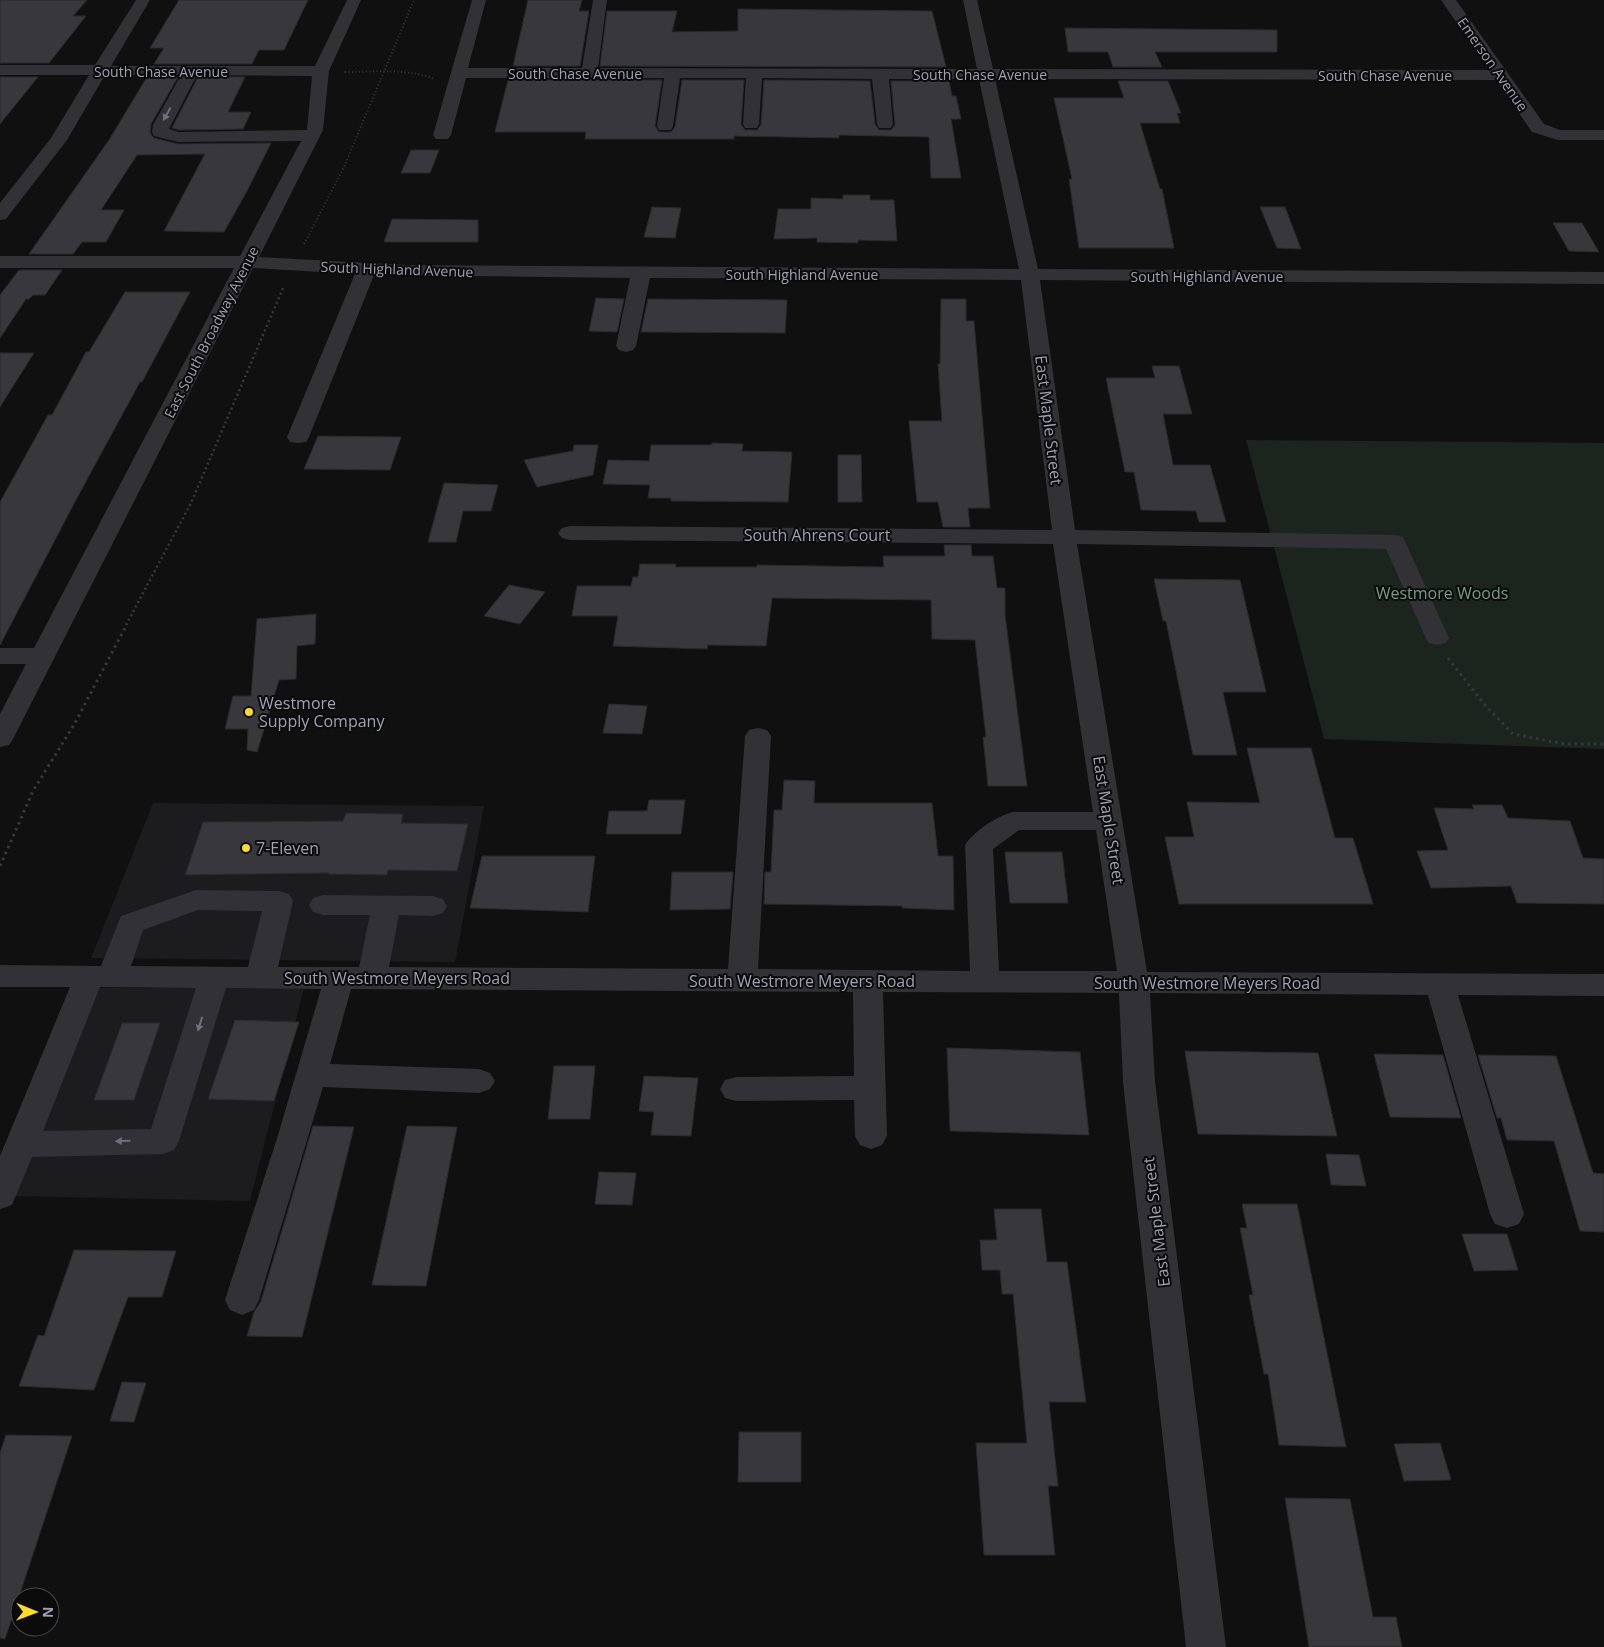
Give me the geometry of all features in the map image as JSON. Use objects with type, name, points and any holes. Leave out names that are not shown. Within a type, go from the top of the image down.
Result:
[{"type":"street","points":[[0,215],[58,140],[143,0]]},
{"type":"street","name":"East South Broadway Avenue","points":[[0,739],[316,130],[321,71],[354,0]]},
{"type":"street","points":[[442,136],[479,0]]},
{"type":"street","points":[[588,73],[600,0]]},
{"type":"street","name":"East Maple Street","points":[[970,0],[1030,275],[1064,537],[1134,983],[1139,1082],[1206,1647]]},
{"type":"street","name":"Emerson Avenue","points":[[1448,0],[1538,128],[1558,134],[1604,135]]},
{"type":"street","name":"South Chase Avenue","points":[[0,70],[321,71]]},
{"type":"street","points":[[191,71],[161,125],[160,132],[178,137],[312,136]]},
{"type":"street","name":"South Chase Avenue","points":[[458,77],[588,73],[1501,76]]},
{"type":"street","points":[[665,126],[673,73]]},
{"type":"street","points":[[751,124],[754,74]]},
{"type":"street","points":[[880,74],[885,124]]},
{"type":"street","name":"South Highland Avenue","points":[[0,262],[248,262],[366,270],[641,273],[1604,278]]},
{"type":"street","points":[[298,437],[366,270]]},
{"type":"street","points":[[626,346],[641,273]]},
{"type":"street","name":"South Ahrens Court","points":[[570,533],[1395,542],[1437,638]]},
{"type":"street","points":[[0,656],[43,656]]},
{"type":"street","points":[[742,980],[758,736]]},
{"type":"street","points":[[986,982],[978,845],[1013,821],[1109,821]]},
{"type":"street","points":[[0,1196],[21,1144],[101,976],[132,923],[196,900],[279,901],[260,978]]},
{"type":"street","points":[[323,905],[433,906]]},
{"type":"street","points":[[372,978],[387,905]]},
{"type":"street","name":"South Westmore Meyers Road","points":[[0,976],[1604,985]]},
{"type":"street","points":[[21,1144],[163,1140],[214,977]]},
{"type":"street","points":[[242,1300],[311,1075],[338,978]]},
{"type":"street","points":[[868,981],[871,1136]]},
{"type":"street","points":[[1440,984],[1507,1214]]},
{"type":"street","points":[[311,1075],[479,1081]]},
{"type":"street","points":[[736,1089],[870,1088]]},
{"type":"path","points":[[302,247],[344,167],[414,0]]},
{"type":"path","points":[[321,71],[414,72],[436,80],[458,77]]},
{"type":"path","points":[[0,866],[34,791],[75,724],[191,503],[284,286]]},
{"type":"path","points":[[1437,638],[1452,664],[1513,734],[1565,744],[1604,744]]},
{"type":"shaded area","points":[[153,803],[484,806],[455,962],[91,958]]},
{"type":"shaded area","points":[[97,988],[304,988],[250,1201],[13,1196]]},
{"type":"green space","name":"Westmore Woods","points":[[1246,440],[1604,443],[1604,749],[1324,739]]},
{"type":"building","points":[[0,0],[87,0],[73,16],[86,16],[49,63],[0,63]]},
{"type":"building","points":[[179,0],[308,0],[284,50],[259,50],[252,64],[154,64],[164,48],[150,48]]},
{"type":"building","points":[[528,0],[582,0],[579,11],[589,11],[580,66],[513,66]]},
{"type":"building","points":[[738,9],[932,11],[946,67],[600,66],[607,11],[677,11],[672,32],[738,31]]},
{"type":"building","points":[[1065,28],[1277,30],[1277,52],[1155,52],[1162,67],[1113,67],[1108,52],[1068,52]]},
{"type":"building","points":[[0,77],[38,77],[0,124]]},
{"type":"building","points":[[147,77],[178,77],[151,124],[150,133],[154,138],[178,144],[271,143],[224,232],[164,231],[205,154],[137,155],[101,210],[124,210],[106,242],[82,242],[73,254],[29,254],[109,140]]},
{"type":"building","points":[[198,77],[245,77],[228,112],[251,112],[243,129],[179,130],[172,128]]},
{"type":"building","points":[[508,80],[662,80],[655,126],[659,132],[671,132],[675,127],[682,80],[744,80],[741,124],[745,130],[757,130],[761,125],[764,80],[870,81],[875,124],[879,130],[891,130],[895,125],[891,81],[949,81],[952,96],[956,96],[961,119],[951,119],[961,178],[931,178],[929,137],[839,135],[839,138],[734,136],[734,139],[585,139],[586,132],[495,132]]},
{"type":"building","points":[[1118,81],[1168,81],[1181,113],[1177,113],[1180,123],[1140,123],[1160,189],[1162,189],[1174,248],[1079,248],[1069,179],[1072,179],[1054,98],[1124,98]]},
{"type":"building","points":[[411,150],[439,150],[430,173],[401,173]]},
{"type":"building","points":[[843,195],[870,195],[870,200],[894,200],[897,241],[858,240],[858,243],[817,242],[817,238],[774,239],[778,209],[811,209],[811,198],[843,199]]},
{"type":"building","points":[[652,207],[681,208],[675,238],[644,237]]},
{"type":"building","points":[[1260,207],[1285,207],[1301,249],[1277,248]]},
{"type":"building","points":[[392,219],[478,220],[478,242],[384,242]]},
{"type":"building","points":[[1553,223],[1582,223],[1599,252],[1569,251]]},
{"type":"building","points":[[19,270],[62,270],[45,295],[33,295],[26,299],[0,338],[0,295]]},
{"type":"building","points":[[125,292],[190,292],[77,498],[0,645],[0,502],[48,415],[52,415],[86,352],[89,352]]},
{"type":"building","points":[[596,298],[624,299],[617,332],[589,331]]},
{"type":"building","points":[[648,299],[787,300],[785,333],[641,332]]},
{"type":"building","points":[[941,299],[966,299],[966,321],[974,321],[990,508],[968,508],[970,527],[943,527],[938,502],[917,502],[909,421],[942,421],[938,364],[940,364]]},
{"type":"building","points":[[0,353],[34,353],[0,407]]},
{"type":"building","points":[[1152,366],[1179,366],[1192,414],[1163,414],[1173,465],[1210,465],[1226,522],[1199,522],[1196,511],[1141,510],[1134,472],[1125,472],[1106,378],[1155,378]]},
{"type":"building","points":[[318,436],[401,437],[390,470],[304,469]]},
{"type":"building","points":[[712,443],[743,444],[742,451],[792,452],[788,502],[671,501],[671,498],[648,498],[650,485],[603,484],[608,460],[649,461],[651,445],[712,445]]},
{"type":"building","points":[[574,445],[598,445],[593,475],[537,487],[524,460],[573,451]]},
{"type":"building","points":[[838,455],[861,455],[862,502],[838,502]]},
{"type":"building","points":[[444,483],[498,485],[491,511],[463,511],[456,542],[428,542]]},
{"type":"building","points":[[944,545],[971,545],[972,556],[993,556],[997,588],[1005,588],[1005,615],[1027,786],[988,786],[983,737],[986,737],[975,640],[932,639],[931,600],[772,598],[766,646],[708,645],[707,649],[613,646],[618,616],[572,616],[577,586],[631,586],[633,577],[638,577],[640,564],[676,564],[675,567],[757,567],[757,565],[884,567],[883,556],[945,556]]},
{"type":"building","points":[[1154,579],[1240,580],[1266,692],[1223,692],[1237,755],[1193,755],[1166,621],[1163,621]]},
{"type":"building","points":[[509,585],[545,592],[520,624],[484,616]]},
{"type":"building","points":[[316,614],[315,644],[297,646],[296,679],[279,680],[257,752],[247,750],[248,729],[225,729],[233,696],[251,696],[257,619]]},
{"type":"building","points":[[609,704],[647,706],[642,734],[603,733]]},
{"type":"building","points":[[1247,748],[1311,748],[1335,838],[1353,838],[1373,904],[1179,904],[1165,837],[1194,837],[1187,802],[1260,803]]},
{"type":"building","points":[[784,780],[815,781],[814,803],[932,803],[938,856],[953,856],[954,910],[902,908],[902,906],[764,904],[765,872],[771,872],[774,810],[782,810]]},
{"type":"building","points":[[649,800],[685,800],[681,834],[606,834],[609,811],[647,811]]},
{"type":"building","points":[[1472,805],[1502,805],[1508,818],[1570,821],[1583,858],[1604,859],[1604,904],[1517,903],[1511,886],[1431,888],[1417,851],[1448,850],[1434,808],[1474,809]]},
{"type":"building","points":[[346,813],[403,814],[401,823],[468,824],[457,871],[388,870],[387,875],[329,873],[185,875],[203,822],[343,821]]},
{"type":"building","points":[[1005,852],[1062,852],[1068,903],[1010,903]]},
{"type":"building","points":[[482,856],[595,856],[588,912],[470,908]]},
{"type":"building","points":[[672,872],[733,872],[730,909],[670,910]]},
{"type":"building","points":[[235,1020],[299,1022],[274,1101],[208,1099]]},
{"type":"building","points":[[122,1023],[160,1023],[134,1100],[94,1100]]},
{"type":"building","points":[[947,1048],[1080,1052],[1089,1135],[950,1131]]},
{"type":"building","points":[[1185,1051],[1318,1053],[1337,1136],[1198,1134]]},
{"type":"building","points":[[1374,1054],[1443,1055],[1461,1118],[1390,1117]]},
{"type":"building","points":[[1478,1055],[1556,1056],[1593,1173],[1604,1174],[1604,1232],[1580,1231],[1554,1141],[1507,1140],[1501,1118],[1497,1118]]},
{"type":"building","points":[[554,1066],[595,1066],[590,1119],[548,1119]]},
{"type":"building","points":[[644,1076],[698,1078],[691,1136],[651,1135],[654,1112],[639,1111]]},
{"type":"building","points":[[313,1126],[354,1127],[302,1337],[247,1336],[254,1312],[261,1301]]},
{"type":"building","points":[[407,1126],[457,1127],[426,1286],[372,1285]]},
{"type":"building","points":[[1326,1154],[1359,1155],[1366,1186],[1331,1185]]},
{"type":"building","points":[[599,1172],[636,1173],[632,1205],[595,1204]]},
{"type":"building","points":[[1242,1204],[1297,1204],[1346,1447],[1279,1445],[1268,1374],[1264,1374],[1249,1295],[1253,1295],[1240,1228],[1247,1228]]},
{"type":"building","points":[[994,1209],[1041,1209],[1047,1262],[1067,1262],[1086,1402],[1049,1402],[1058,1486],[1048,1486],[1055,1555],[984,1555],[976,1443],[1027,1443],[1013,1294],[1002,1294],[1000,1270],[982,1270],[980,1240],[997,1240]]},
{"type":"building","points":[[1462,1234],[1507,1234],[1518,1270],[1474,1271]]},
{"type":"building","points":[[74,1250],[176,1251],[162,1297],[128,1297],[94,1390],[19,1386],[38,1335],[44,1336]]},
{"type":"building","points":[[122,1382],[146,1383],[134,1422],[110,1421]]},
{"type":"building","points":[[739,1432],[801,1432],[801,1482],[738,1482]]},
{"type":"building","points":[[6,1435],[72,1436],[22,1587],[10,1587],[10,1624],[5,1639],[0,1638],[0,1453]]},
{"type":"building","points":[[1440,1443],[1451,1480],[1404,1481],[1394,1444]]},
{"type":"building","points":[[1285,1498],[1350,1499],[1373,1617],[1396,1617],[1402,1647],[1309,1647]]},
{"type":"place","name":"Westmore Supply Company","points":[[249,712]]},
{"type":"place","name":"7-Eleven","points":[[246,848]]}]
